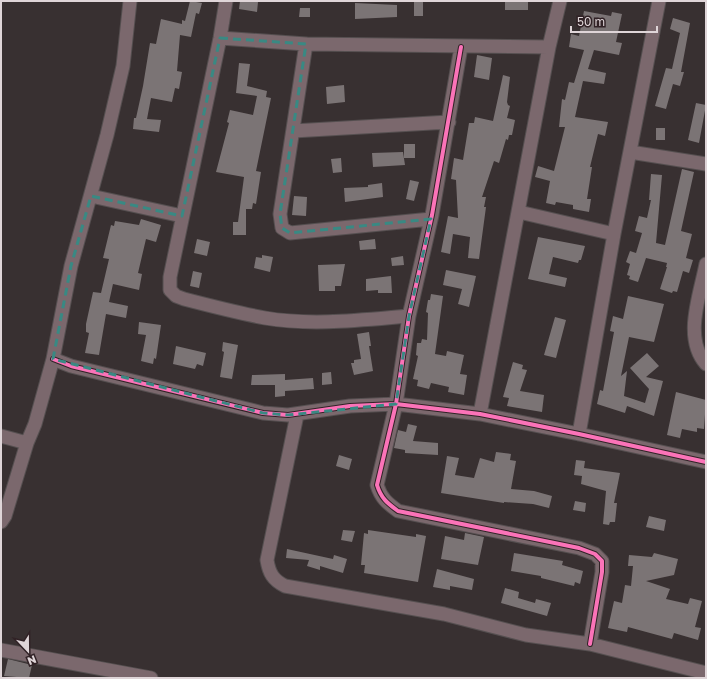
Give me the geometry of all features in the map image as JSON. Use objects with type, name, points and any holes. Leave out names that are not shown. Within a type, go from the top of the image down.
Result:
[{"type":"street","points":[[1,522],[5,516],[27,443],[35,424],[53,359],[71,266],[107,135],[123,66],[130,1]]},
{"type":"street","points":[[226,1],[220,38],[170,277],[170,290],[176,296],[217,308],[266,318],[304,322],[348,321],[409,316]]},
{"type":"street","points":[[480,414],[549,47],[560,1]]},
{"type":"street","points":[[579,434],[614,234],[659,1]]},
{"type":"street","points":[[220,38],[306,44],[549,47]]},
{"type":"street","points":[[306,44],[280,214],[282,228],[290,233],[431,219]]},
{"type":"street","points":[[460,47],[449,122],[431,219],[409,316],[396,404],[377,485],[380,495],[387,503],[398,511],[579,548],[595,554],[602,561],[602,572],[590,644]]},
{"type":"street","points":[[293,131],[449,122]]},
{"type":"street","points":[[630,152],[706,164]]},
{"type":"street","points":[[91,196],[182,216]]},
{"type":"street","points":[[519,212],[614,234]]},
{"type":"street","points":[[706,264],[693,329],[698,351],[706,364]]},
{"type":"street","points":[[53,359],[71,366],[262,413],[297,414],[350,406],[382,403],[396,404],[480,414],[706,462]]},
{"type":"street","points":[[297,414],[267,560],[268,571],[278,582],[285,586],[444,614],[526,635],[590,644],[706,673]]},
{"type":"street","points":[[1,436],[27,443]]},
{"type":"street","points":[[1,650],[151,678]]},
{"type":"highlighted area","points":[[220,38],[306,44],[280,214],[282,228],[290,233],[431,219],[409,316],[396,404],[288,415],[263,413],[53,359],[71,266],[91,196],[182,216]]},
{"type":"building","points":[[190,1],[202,3],[199,14],[196,13],[191,37],[180,35],[177,71],[182,72],[179,89],[175,88],[172,102],[151,98],[147,119],[161,120],[159,132],[133,129],[134,118],[136,118],[143,86],[150,43],[156,44],[161,19],[182,24],[182,20],[185,21]]},
{"type":"building","points":[[240,1],[258,2],[257,12],[239,9]]},
{"type":"building","points":[[505,1],[528,1],[528,10],[505,10]]},
{"type":"building","points":[[414,2],[423,2],[423,16],[414,16]]},
{"type":"building","points":[[355,3],[397,5],[397,17],[355,19]]},
{"type":"building","points":[[300,8],[310,8],[310,17],[299,17]]},
{"type":"building","points":[[584,11],[611,16],[612,12],[622,14],[616,42],[622,43],[619,55],[594,50],[588,69],[606,73],[604,84],[583,81],[575,117],[608,122],[605,136],[598,134],[590,167],[592,167],[587,199],[591,199],[589,212],[573,209],[573,205],[556,202],[555,205],[546,203],[550,181],[535,177],[538,166],[554,171],[565,127],[559,127],[562,99],[565,100],[569,82],[574,83],[584,50],[569,47],[571,34],[579,36]]},
{"type":"building","points":[[673,18],[690,23],[681,72],[684,72],[680,86],[673,84],[666,109],[655,106],[666,68],[672,69],[680,33],[670,29]]},
{"type":"building","points":[[477,55],[492,58],[489,80],[474,77]]},
{"type":"building","points":[[239,63],[250,64],[247,86],[267,91],[266,97],[271,98],[256,171],[261,172],[256,204],[253,203],[252,209],[246,209],[246,235],[233,235],[233,222],[238,222],[244,177],[216,172],[229,123],[227,122],[230,110],[253,115],[257,96],[236,93]]},
{"type":"building","points":[[503,75],[510,77],[507,102],[510,106],[507,118],[515,120],[512,135],[509,135],[508,140],[506,139],[499,163],[494,161],[482,197],[486,197],[484,207],[486,207],[479,259],[468,258],[470,237],[453,234],[450,254],[441,252],[448,216],[458,218],[456,180],[451,179],[454,158],[463,160],[469,123],[474,123],[475,117],[493,121]]},
{"type":"building","points":[[344,85],[345,102],[327,104],[326,87]]},
{"type":"building","points":[[696,103],[706,105],[699,143],[688,140]]},
{"type":"building","points":[[656,128],[665,128],[665,140],[656,140]]},
{"type":"building","points":[[404,144],[415,144],[415,158],[404,158]]},
{"type":"building","points":[[403,152],[405,165],[373,167],[372,153]]},
{"type":"building","points":[[341,158],[342,172],[333,173],[331,159]]},
{"type":"building","points":[[682,169],[694,172],[681,231],[692,234],[686,258],[693,260],[689,273],[683,271],[677,292],[673,291],[672,293],[660,289],[667,263],[646,258],[638,282],[629,279],[630,276],[627,275],[630,264],[626,262],[630,251],[636,253],[642,233],[635,231],[639,216],[647,218],[651,200],[649,200],[651,174],[662,175],[656,243],[665,245]]},
{"type":"building","points":[[410,180],[419,182],[414,201],[406,199]]},
{"type":"building","points":[[382,183],[383,197],[345,202],[344,188],[368,187],[368,185]]},
{"type":"building","points":[[294,196],[307,197],[306,216],[292,215]]},
{"type":"building","points":[[141,219],[161,225],[156,242],[146,239],[138,273],[142,274],[139,290],[113,284],[109,302],[128,306],[126,318],[106,314],[99,355],[85,353],[89,333],[86,332],[86,324],[93,292],[101,293],[109,259],[103,258],[111,225],[114,226],[115,221],[139,225]]},
{"type":"building","points":[[538,237],[585,246],[581,260],[579,260],[578,263],[553,257],[549,274],[567,278],[565,287],[528,279]]},
{"type":"building","points":[[197,239],[210,242],[207,256],[194,253]]},
{"type":"building","points":[[375,239],[376,249],[360,250],[359,241]]},
{"type":"building","points":[[262,255],[273,257],[270,272],[254,268],[256,257],[262,258]]},
{"type":"building","points":[[403,256],[404,265],[392,266],[391,258]]},
{"type":"building","points":[[345,264],[341,286],[335,286],[335,291],[319,291],[318,265]]},
{"type":"building","points":[[446,270],[476,276],[469,307],[458,304],[462,289],[443,285]]},
{"type":"building","points":[[193,271],[202,273],[199,288],[190,286]]},
{"type":"building","points":[[391,276],[392,293],[378,293],[378,290],[366,291],[366,279]]},
{"type":"building","points":[[431,294],[443,296],[435,354],[446,356],[447,351],[464,355],[460,374],[467,375],[464,395],[448,392],[449,387],[431,383],[429,389],[417,386],[418,380],[413,379],[418,356],[416,355],[417,343],[421,343],[422,339],[427,340],[428,313],[426,312],[428,300],[430,300]]},
{"type":"building","points":[[628,296],[664,304],[654,342],[629,337],[621,376],[627,371],[624,396],[645,403],[649,389],[630,368],[647,353],[659,366],[646,377],[663,381],[654,416],[627,406],[625,413],[597,404],[600,390],[603,391],[614,332],[610,331],[613,316],[623,319]]},
{"type":"building","points":[[555,317],[566,320],[556,358],[544,355]]},
{"type":"building","points":[[139,322],[161,325],[156,359],[154,358],[153,364],[141,361],[146,335],[138,334]]},
{"type":"building","points":[[369,332],[371,346],[369,346],[373,371],[354,375],[351,363],[354,363],[354,360],[361,359],[357,334]]},
{"type":"building","points":[[223,342],[238,345],[232,379],[220,377],[224,352],[222,351]]},
{"type":"building","points":[[176,346],[206,353],[203,366],[197,364],[195,369],[173,364]]},
{"type":"building","points":[[513,362],[523,365],[522,369],[527,370],[520,391],[544,395],[542,412],[507,406],[509,398],[503,397]]},
{"type":"building","points":[[331,372],[332,384],[322,385],[322,373]]},
{"type":"building","points":[[285,374],[285,380],[313,378],[314,389],[285,391],[285,396],[275,397],[275,385],[251,385],[252,375]]},
{"type":"building","points":[[676,392],[706,400],[704,429],[697,428],[697,432],[682,429],[680,438],[667,435]]},
{"type":"building","points":[[408,424],[417,426],[413,441],[438,443],[438,455],[405,453],[405,450],[394,448],[398,430],[406,432]]},
{"type":"building","points":[[496,452],[511,454],[510,460],[516,461],[511,489],[534,491],[552,496],[549,508],[533,504],[504,503],[441,493],[447,456],[459,458],[455,475],[474,478],[480,458],[494,462]]},
{"type":"building","points":[[339,455],[352,459],[349,470],[336,466]]},
{"type":"building","points":[[576,460],[585,461],[584,468],[620,473],[614,503],[617,503],[615,522],[610,522],[609,525],[603,524],[606,491],[581,484],[582,476],[574,475]]},
{"type":"building","points":[[575,501],[586,503],[585,512],[573,510]]},
{"type":"building","points":[[649,516],[666,520],[664,531],[646,527]]},
{"type":"building","points":[[343,530],[355,531],[352,542],[341,540]]},
{"type":"building","points":[[368,530],[416,537],[416,534],[426,536],[418,582],[364,573],[365,565],[361,565],[364,533],[368,534]]},
{"type":"building","points":[[465,533],[484,537],[478,565],[441,559],[445,536],[464,540]]},
{"type":"building","points":[[287,549],[333,559],[334,555],[347,559],[343,573],[320,566],[320,570],[307,566],[309,560],[286,558]]},
{"type":"building","points":[[514,553],[563,561],[562,565],[583,571],[580,584],[575,582],[574,586],[541,578],[541,576],[511,571]]},
{"type":"building","points":[[654,553],[678,559],[674,575],[646,581],[670,589],[666,599],[688,604],[690,598],[702,601],[695,627],[701,628],[698,640],[674,633],[672,639],[628,627],[627,632],[608,628],[614,601],[622,603],[625,585],[631,586],[633,566],[628,566],[629,555],[652,557]]},
{"type":"building","points":[[437,569],[474,579],[472,590],[450,586],[450,590],[433,587]]},
{"type":"building","points":[[505,588],[519,592],[518,598],[535,603],[536,599],[551,603],[547,616],[501,603]]},
{"type":"building","points":[[8,659],[32,665],[29,678],[4,676]]},
{"type":"cycle path","points":[[461,47],[432,215],[409,316],[396,404],[377,485],[385,500],[398,511],[579,548],[595,554],[602,561],[602,572],[590,644]]},
{"type":"cycle path","points":[[53,359],[71,366],[263,413],[288,415],[350,406],[396,404],[480,414],[706,462]]}]
